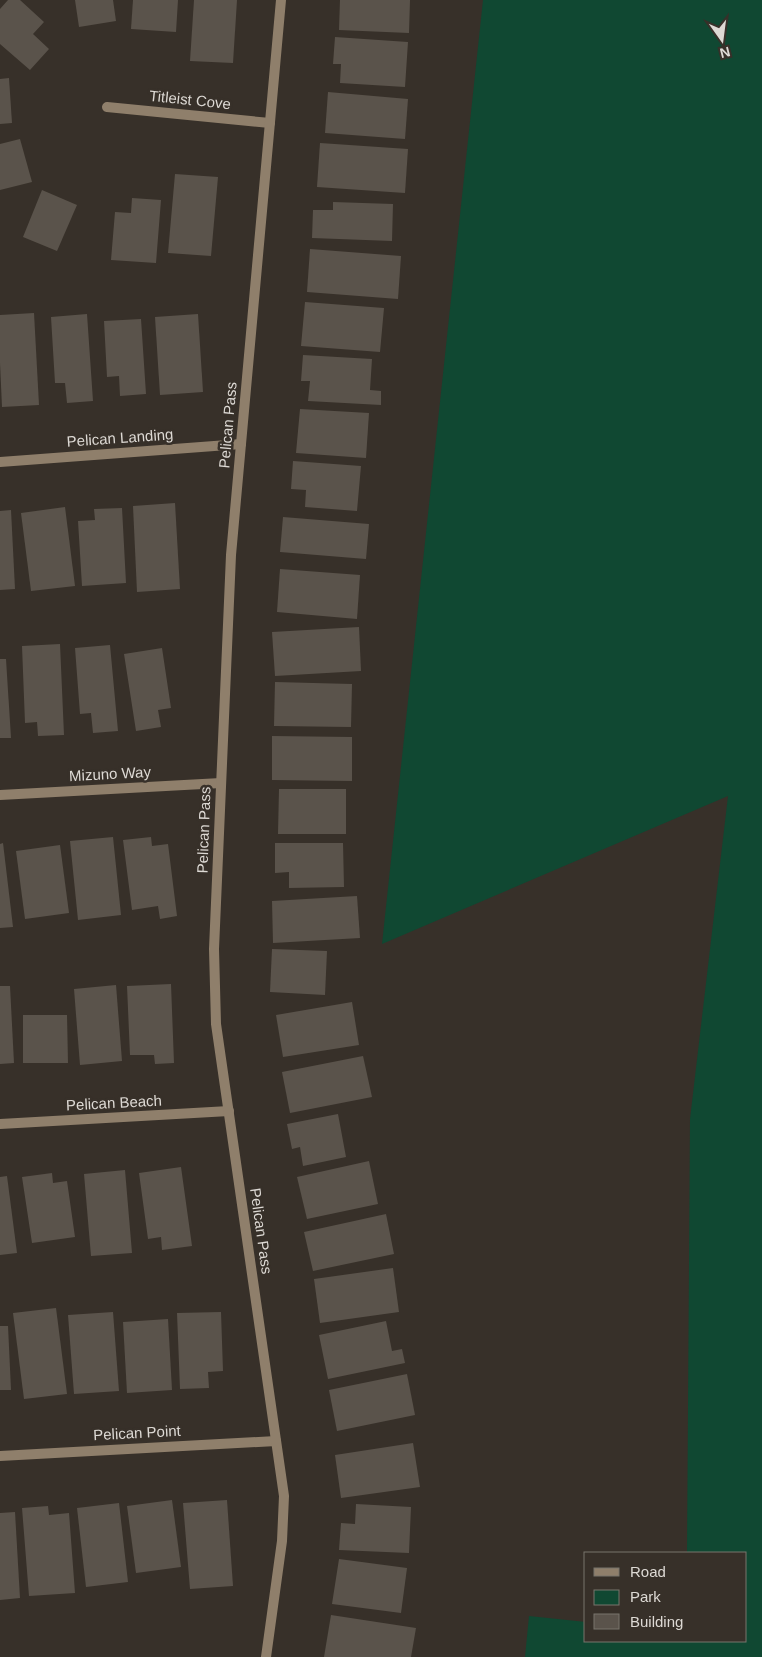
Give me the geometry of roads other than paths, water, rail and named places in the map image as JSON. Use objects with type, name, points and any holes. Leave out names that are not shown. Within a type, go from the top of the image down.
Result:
[{"type":"street","name":"Pelican Pass","points":[[266,1657],[282,1541],[284,1496],[216,1024],[214,949],[231,555],[281,0]]},
{"type":"street","name":"Titleist Cove","points":[[107,107],[270,123]]},
{"type":"street","name":"Pelican Landing","points":[[0,462],[241,444]]},
{"type":"street","name":"Mizuno Way","points":[[0,795],[221,782]]},
{"type":"street","name":"Pelican Beach","points":[[0,1124],[229,1111]]},
{"type":"street","name":"Pelican Point","points":[[0,1456],[276,1441]]}]
